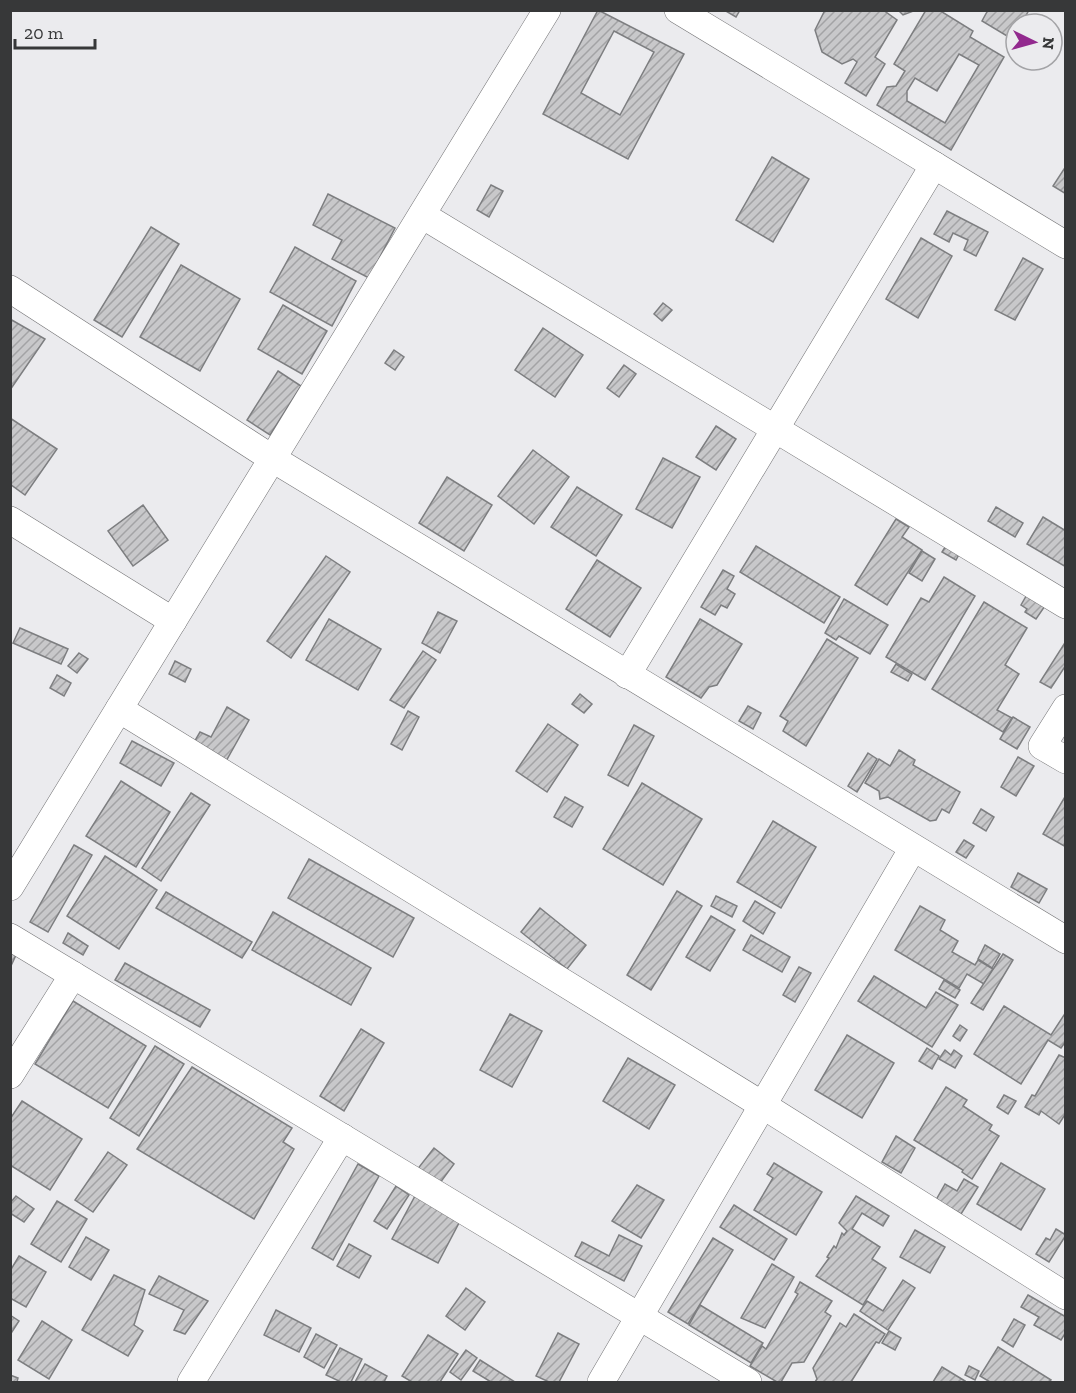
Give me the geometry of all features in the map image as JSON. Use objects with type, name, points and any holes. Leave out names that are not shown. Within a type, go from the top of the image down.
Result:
[{"type":"street","points":[[10,887],[547,10]]},
{"type":"street","points":[[678,10],[1065,245]]},
{"type":"street","points":[[627,675],[934,165]]},
{"type":"street","points":[[422,215],[1065,605]]},
{"type":"street","points":[[10,289],[273,459],[1065,940]]},
{"type":"street","points":[[10,520],[173,621]]},
{"type":"street","points":[[1065,708],[1042,746],[1065,760]]},
{"type":"street","points":[[119,709],[764,1106],[1065,1296]]},
{"type":"street","points":[[601,1383],[914,848]]},
{"type":"street","points":[[10,937],[748,1383]]},
{"type":"street","points":[[10,1075],[73,975]]},
{"type":"street","points":[[191,1383],[342,1137]]},
{"type":"building","points":[[598,10],[684,54],[628,159],[543,114]],"holes":[[[614,31],[654,52],[620,115],[581,93]]]},
{"type":"building","points":[[724,10],[740,10],[736,17]]},
{"type":"building","points":[[825,10],[883,10],[897,20],[875,57],[885,64],[866,96],[845,83],[857,62],[853,59],[842,64],[822,52],[815,30]]},
{"type":"building","points":[[898,10],[916,10],[903,15]]},
{"type":"building","points":[[926,10],[939,10],[973,31],[970,37],[1004,57],[951,150],[877,105],[887,87],[896,86],[905,71],[894,64]],"holes":[[[959,54],[979,65],[945,123],[907,101],[907,91],[915,78],[937,91]]]},
{"type":"building","points":[[988,10],[1029,10],[1028,12],[1004,12],[1004,34],[982,21]]},
{"type":"building","points":[[772,157],[809,179],[773,242],[736,220]]},
{"type":"building","points":[[1066,166],[1066,194],[1053,186]]},
{"type":"building","points":[[491,185],[503,191],[489,217],[477,210]]},
{"type":"building","points":[[328,194],[395,228],[369,278],[332,259],[342,240],[313,225]]},
{"type":"building","points":[[947,211],[988,232],[976,256],[964,250],[968,240],[953,233],[949,242],[934,234]]},
{"type":"building","points":[[151,227],[179,244],[122,337],[94,320]]},
{"type":"building","points":[[921,238],[952,256],[918,318],[886,299]]},
{"type":"building","points":[[295,247],[356,281],[332,326],[270,292]]},
{"type":"building","points":[[1023,258],[1043,269],[1015,320],[995,310]]},
{"type":"building","points":[[181,265],[240,299],[200,371],[140,337]]},
{"type":"building","points":[[663,303],[672,310],[662,321],[654,314]]},
{"type":"building","points":[[283,305],[327,331],[302,374],[258,349]]},
{"type":"building","points":[[10,319],[45,339],[10,390]]},
{"type":"building","points":[[543,328],[583,355],[555,397],[515,370]]},
{"type":"building","points":[[394,350],[404,357],[395,370],[385,363]]},
{"type":"building","points":[[624,365],[636,374],[619,397],[607,388]]},
{"type":"building","points":[[278,371],[301,386],[270,435],[247,420]]},
{"type":"building","points":[[10,418],[57,449],[25,495],[10,484]]},
{"type":"building","points":[[716,426],[736,439],[716,470],[696,457]]},
{"type":"building","points":[[533,450],[569,477],[534,524],[498,496]]},
{"type":"building","points":[[663,458],[700,477],[672,528],[636,509]]},
{"type":"building","points":[[447,477],[492,505],[464,551],[419,523]]},
{"type":"building","points":[[577,487],[622,515],[596,556],[551,527]]},
{"type":"building","points":[[143,505],[168,540],[133,566],[108,531]]},
{"type":"building","points":[[996,507],[1023,523],[1015,537],[988,521]]},
{"type":"building","points":[[1043,517],[1066,531],[1066,567],[1027,544]]},
{"type":"building","points":[[896,519],[909,527],[902,537],[922,550],[887,605],[855,585]]},
{"type":"building","points":[[950,539],[963,547],[956,560],[942,552]]},
{"type":"building","points":[[756,546],[840,597],[824,623],[740,572]]},
{"type":"building","points":[[922,551],[935,559],[922,581],[909,573]]},
{"type":"building","points":[[326,556],[350,572],[291,658],[267,641]]},
{"type":"building","points":[[597,560],[641,588],[610,637],[566,609]]},
{"type":"building","points":[[723,570],[734,576],[727,589],[735,594],[727,608],[721,605],[715,615],[701,607]]},
{"type":"building","points":[[944,577],[975,596],[925,680],[886,657],[921,598],[929,602]]},
{"type":"building","points":[[1029,591],[1047,603],[1036,619],[1025,612],[1027,609],[1021,605]]},
{"type":"building","points":[[844,599],[888,625],[870,654],[839,636],[836,640],[825,633]]},
{"type":"building","points":[[984,602],[1027,628],[1005,665],[1019,674],[997,710],[1012,718],[1003,732],[932,689]]},
{"type":"building","points":[[438,612],[457,621],[440,653],[422,643]]},
{"type":"building","points":[[329,619],[381,649],[358,690],[306,660]]},
{"type":"building","points":[[700,619],[742,644],[717,685],[709,687],[701,698],[666,677]]},
{"type":"building","points":[[20,628],[68,649],[61,664],[13,643]]},
{"type":"building","points":[[827,639],[858,658],[806,746],[783,731],[788,721],[780,716]]},
{"type":"building","points":[[1066,641],[1066,665],[1051,688],[1040,682]]},
{"type":"building","points":[[423,651],[436,660],[404,708],[390,700]]},
{"type":"building","points":[[79,653],[88,659],[77,673],[68,666]]},
{"type":"building","points":[[175,661],[191,669],[185,682],[169,674]]},
{"type":"building","points":[[896,664],[912,674],[908,681],[891,672]]},
{"type":"building","points":[[57,675],[71,683],[64,696],[50,688]]},
{"type":"building","points":[[580,694],[592,704],[584,713],[572,704]]},
{"type":"building","points":[[748,706],[761,713],[753,729],[739,721]]},
{"type":"building","points":[[227,707],[249,720],[225,763],[193,744],[200,732],[211,737]]},
{"type":"building","points":[[408,711],[419,717],[402,750],[391,744]]},
{"type":"building","points":[[1013,717],[1030,727],[1017,749],[1000,739]]},
{"type":"building","points":[[548,724],[578,745],[547,792],[516,771]]},
{"type":"building","points":[[634,725],[654,736],[628,786],[608,775]]},
{"type":"building","points":[[132,741],[174,763],[161,786],[120,763]]},
{"type":"building","points":[[899,750],[915,760],[913,765],[960,792],[949,813],[942,809],[936,820],[930,821],[888,797],[880,799],[879,791],[865,783],[879,759],[890,766]]},
{"type":"building","points":[[868,753],[877,759],[857,792],[848,786]]},
{"type":"building","points":[[1018,757],[1034,766],[1016,796],[1001,787]]},
{"type":"building","points":[[121,781],[170,812],[136,867],[86,836]]},
{"type":"building","points":[[642,783],[702,819],[663,885],[603,849]]},
{"type":"building","points":[[191,793],[210,805],[161,881],[142,868]]},
{"type":"building","points":[[1066,795],[1066,847],[1043,834]]},
{"type":"building","points":[[565,797],[583,807],[572,827],[554,817]]},
{"type":"building","points":[[981,809],[994,817],[986,831],[973,823]]},
{"type":"building","points":[[773,821],[816,847],[781,908],[737,882]]},
{"type":"building","points":[[964,840],[974,846],[966,858],[956,852]]},
{"type":"building","points":[[74,845],[92,855],[48,932],[30,922]]},
{"type":"building","points":[[105,856],[157,890],[119,949],[67,916]]},
{"type":"building","points":[[309,859],[414,918],[393,957],[288,898]]},
{"type":"building","points":[[1018,873],[1047,889],[1039,903],[1011,887]]},
{"type":"building","points":[[677,891],[702,906],[651,990],[627,975]]},
{"type":"building","points":[[166,892],[252,942],[242,958],[156,908]]},
{"type":"building","points":[[716,896],[737,906],[732,917],[711,906]]},
{"type":"building","points":[[755,901],[775,913],[763,934],[743,921]]},
{"type":"building","points":[[920,906],[945,920],[940,930],[958,941],[952,952],[975,965],[978,960],[993,969],[984,984],[967,974],[959,988],[895,950]]},
{"type":"building","points":[[540,908],[586,945],[567,969],[521,932]]},
{"type":"building","points":[[273,912],[371,968],[351,1005],[252,950]]},
{"type":"building","points":[[711,916],[735,930],[710,971],[686,957]]},
{"type":"building","points":[[68,933],[88,946],[83,955],[63,943]]},
{"type":"building","points":[[751,935],[790,957],[782,972],[743,950]]},
{"type":"building","points":[[985,945],[1000,954],[992,968],[978,959]]},
{"type":"building","points":[[10,952],[16,955],[10,968]]},
{"type":"building","points":[[1003,954],[1013,960],[983,1010],[971,1003]]},
{"type":"building","points":[[125,963],[210,1010],[200,1027],[115,980]]},
{"type":"building","points":[[799,967],[811,973],[795,1002],[783,995]]},
{"type":"building","points":[[874,976],[926,1008],[936,992],[958,1005],[932,1047],[858,1001]]},
{"type":"building","points":[[944,980],[960,990],[955,998],[939,989]]},
{"type":"building","points":[[73,1001],[146,1046],[108,1108],[35,1064]]},
{"type":"building","points":[[1004,1006],[1051,1035],[1066,1012],[1066,1041],[1061,1048],[1048,1040],[1021,1084],[974,1054]]},
{"type":"building","points":[[510,1014],[542,1031],[512,1087],[480,1070]]},
{"type":"building","points":[[960,1025],[967,1030],[960,1041],[953,1036]]},
{"type":"building","points":[[361,1029],[384,1043],[344,1111],[320,1096]]},
{"type":"building","points":[[847,1035],[894,1063],[862,1118],[815,1090]]},
{"type":"building","points":[[155,1046],[184,1064],[139,1136],[110,1118]]},
{"type":"building","points":[[927,1048],[939,1056],[932,1069],[919,1061]]},
{"type":"building","points":[[945,1050],[951,1055],[954,1050],[962,1056],[955,1068],[939,1059]]},
{"type":"building","points":[[1059,1055],[1066,1058],[1066,1113],[1059,1124],[1041,1111],[1039,1115],[1025,1107],[1032,1095],[1035,1096]]},
{"type":"building","points":[[628,1058],[675,1085],[649,1129],[603,1101]]},
{"type":"building","points":[[192,1067],[292,1128],[283,1142],[294,1149],[254,1219],[137,1149]]},
{"type":"building","points":[[946,1087],[967,1100],[963,1106],[992,1125],[989,1130],[999,1136],[972,1179],[962,1172],[963,1170],[914,1140]]},
{"type":"building","points":[[1004,1095],[1016,1101],[1008,1114],[997,1107]]},
{"type":"building","points":[[22,1101],[82,1139],[50,1190],[10,1165],[10,1119]]},
{"type":"building","points":[[896,1136],[915,1148],[901,1173],[882,1162]]},
{"type":"building","points":[[434,1148],[454,1164],[437,1187],[416,1171]]},
{"type":"building","points":[[108,1152],[127,1165],[93,1212],[75,1200]]},
{"type":"building","points":[[774,1163],[822,1192],[796,1235],[754,1210],[773,1178],[767,1174]]},
{"type":"building","points":[[1001,1163],[1045,1189],[1021,1230],[977,1204]]},
{"type":"building","points":[[358,1164],[379,1176],[333,1260],[312,1248]]},
{"type":"building","points":[[964,1179],[978,1187],[961,1214],[936,1200],[945,1184],[957,1191]]},
{"type":"building","points":[[637,1185],[664,1200],[641,1238],[612,1221]]},
{"type":"building","points":[[396,1186],[409,1195],[387,1229],[374,1221]]},
{"type":"building","points":[[16,1196],[34,1209],[24,1222],[10,1213],[10,1203]]},
{"type":"building","points":[[415,1196],[460,1221],[438,1263],[392,1239]]},
{"type":"building","points":[[856,1196],[889,1216],[883,1226],[862,1213],[852,1229],[880,1247],[872,1259],[886,1268],[863,1305],[816,1276],[829,1258],[827,1257],[834,1246],[836,1248],[842,1233],[844,1235],[847,1231],[839,1223]]},
{"type":"building","points":[[57,1201],[87,1219],[61,1262],[31,1244]]},
{"type":"building","points":[[734,1205],[787,1239],[774,1260],[720,1227]]},
{"type":"building","points":[[1056,1229],[1066,1235],[1049,1262],[1036,1254],[1046,1238],[1050,1240]]},
{"type":"building","points":[[915,1230],[945,1247],[930,1273],[900,1257]]},
{"type":"building","points":[[619,1235],[642,1246],[624,1281],[575,1256],[582,1242],[609,1256]]},
{"type":"building","points":[[86,1237],[109,1250],[91,1280],[69,1267]]},
{"type":"building","points":[[713,1238],[733,1250],[688,1324],[668,1312]]},
{"type":"building","points":[[349,1244],[371,1256],[359,1278],[337,1266]]},
{"type":"building","points":[[19,1256],[46,1272],[26,1307],[10,1298],[10,1271]]},
{"type":"building","points":[[772,1264],[794,1277],[765,1328],[741,1318]]},
{"type":"building","points":[[114,1275],[145,1290],[134,1325],[143,1331],[128,1356],[82,1330]]},
{"type":"building","points":[[159,1276],[208,1301],[185,1334],[174,1330],[184,1310],[149,1294]]},
{"type":"building","points":[[903,1280],[915,1288],[888,1330],[860,1311],[867,1301],[883,1311]]},
{"type":"building","points":[[800,1282],[832,1301],[825,1312],[831,1316],[804,1362],[792,1363],[781,1382],[777,1382],[750,1366],[762,1346],[766,1349],[798,1294],[795,1292]]},
{"type":"building","points":[[466,1288],[485,1302],[465,1330],[446,1316]]},
{"type":"building","points":[[1028,1295],[1066,1317],[1066,1332],[1061,1340],[1034,1325],[1039,1317],[1021,1307]]},
{"type":"building","points":[[700,1305],[763,1343],[751,1363],[689,1325]]},
{"type":"building","points":[[276,1310],[311,1328],[299,1352],[264,1335]]},
{"type":"building","points":[[854,1314],[885,1334],[879,1343],[876,1342],[851,1382],[815,1382],[817,1379],[813,1368],[840,1323],[846,1327]]},
{"type":"building","points":[[10,1315],[19,1321],[10,1335]]},
{"type":"building","points":[[1014,1319],[1025,1325],[1013,1347],[1002,1340]]},
{"type":"building","points":[[42,1321],[72,1340],[49,1379],[18,1360]]},
{"type":"building","points":[[889,1331],[901,1338],[895,1350],[882,1343]]},
{"type":"building","points":[[558,1333],[579,1344],[559,1382],[549,1382],[536,1376]]},
{"type":"building","points":[[316,1334],[337,1345],[324,1368],[304,1357]]},
{"type":"building","points":[[428,1335],[458,1354],[440,1382],[412,1382],[402,1376]]},
{"type":"building","points":[[998,1347],[1051,1380],[1049,1382],[990,1382],[980,1376]]},
{"type":"building","points":[[340,1348],[362,1359],[351,1382],[341,1382],[326,1375]]},
{"type":"building","points":[[466,1350],[477,1358],[461,1380],[450,1372]]},
{"type":"building","points":[[480,1360],[515,1382],[491,1382],[473,1371]]},
{"type":"building","points":[[365,1364],[387,1376],[384,1382],[355,1382]]},
{"type":"building","points":[[969,1366],[979,1371],[975,1380],[965,1375]]},
{"type":"building","points":[[942,1367],[965,1381],[933,1382]]},
{"type":"building","points":[[10,1375],[18,1378],[17,1382],[10,1382]]}]
